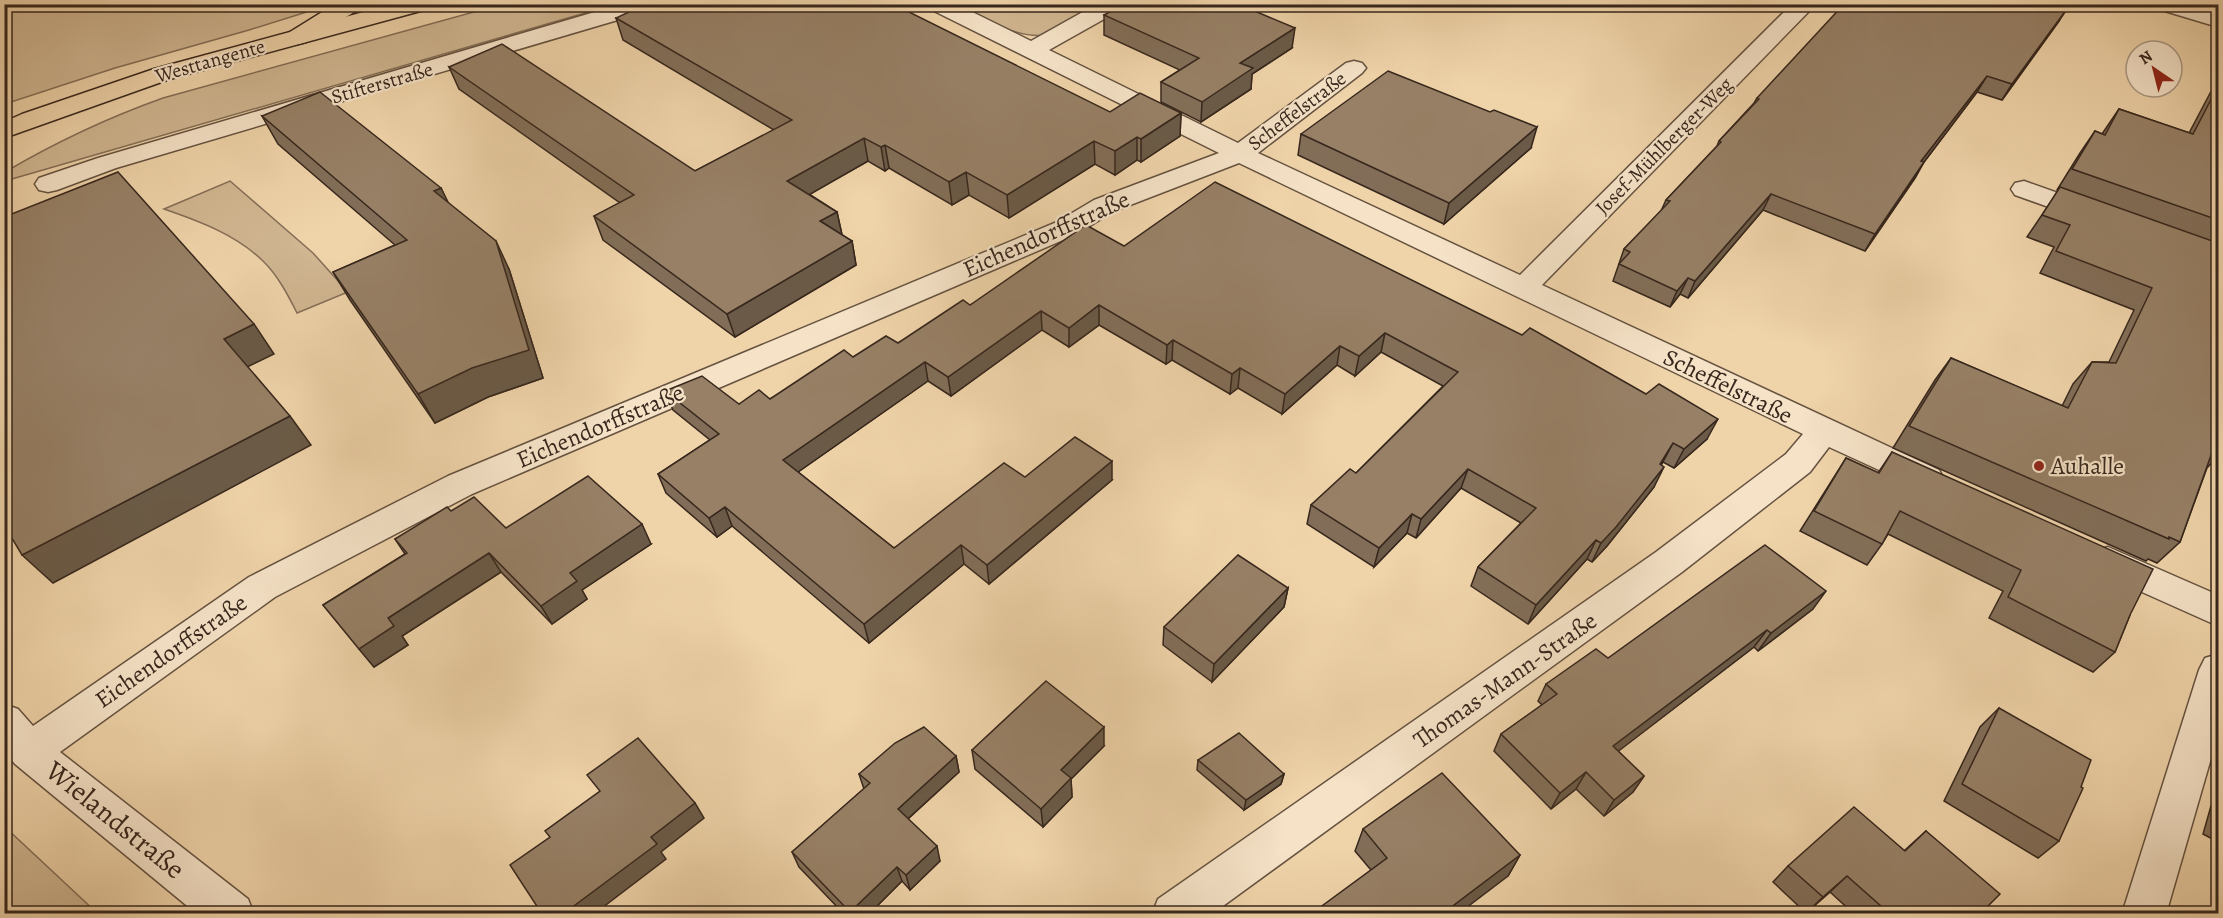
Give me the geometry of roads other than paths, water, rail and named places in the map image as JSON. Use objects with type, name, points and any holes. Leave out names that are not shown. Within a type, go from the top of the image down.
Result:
[{"type":"main road","points":[[298,37],[351,4]]},
{"type":"main road","name":"Westtangente","points":[[4,131],[31,118],[162,74],[420,4]]},
{"type":"street","name":"Stifterstraße","points":[[48,184],[107,163],[647,4]]},
{"type":"street","name":"Scheffelstraße","points":[[938,4],[1240,154],[1524,287],[1823,432],[1952,490]]},
{"type":"street","points":[[1033,50],[1114,4]]},
{"type":"street","name":"Josef-Mühlberger-Weg","points":[[1524,287],[1805,4]]},
{"type":"street","points":[[2166,4],[2218,20]]},
{"type":"street","name":"Scheffelstraße","points":[[1240,154],[1354,68]]},
{"type":"street","name":"Eichendorffstraße","points":[[17,736],[262,587],[460,485],[1067,228],[1103,206],[1240,154]]},
{"type":"street","points":[[2024,189],[2121,225]]},
{"type":"street","name":"Thomas-Mann-Straße","points":[[1174,914],[1669,562],[1798,464],[1823,432]]},
{"type":"street","points":[[2080,548],[2218,611]]},
{"type":"street","points":[[2144,914],[2218,670]]},
{"type":"street","name":"Wielandstraße","points":[[17,736],[232,914]]},
{"type":"place","name":"Auhalle","points":[[2039,466]]}]
